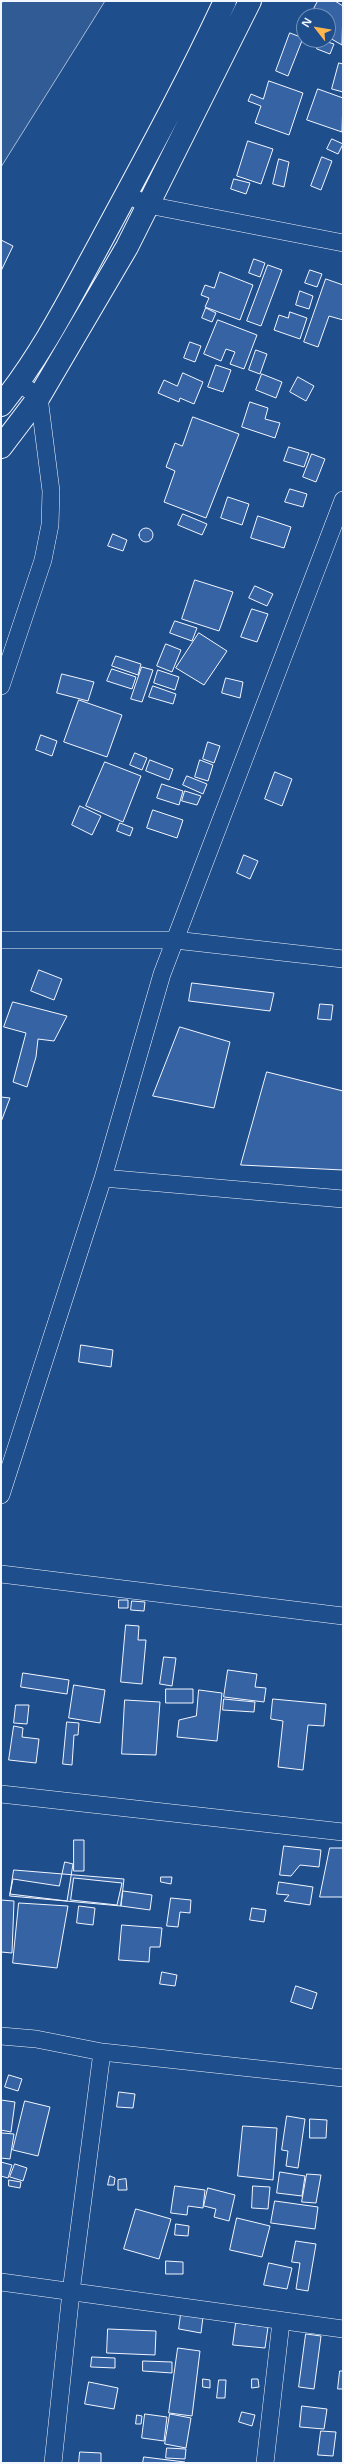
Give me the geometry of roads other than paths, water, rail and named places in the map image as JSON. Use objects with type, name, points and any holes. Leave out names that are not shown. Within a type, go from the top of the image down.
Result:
[{"type":"street","points":[[1,405],[19,383],[67,303],[126,194],[226,1]]},
{"type":"street","points":[[1,448],[39,397],[127,248],[250,1]]},
{"type":"street","points":[[126,194],[148,205],[343,243]]},
{"type":"street","points":[[1,686],[43,560],[50,525],[51,491],[39,397],[19,383]]},
{"type":"street","points":[[1,1495],[103,1178],[162,974],[343,500]]},
{"type":"street","points":[[1,940],[175,940],[343,959]]},
{"type":"street","points":[[103,1178],[343,1200]]},
{"type":"street","points":[[1,1574],[343,1616]]},
{"type":"street","points":[[1,1794],[343,1832]]},
{"type":"street","points":[[1,2036],[36,2039],[102,2052],[343,2078]]},
{"type":"street","points":[[53,2463],[71,2292],[102,2052]]},
{"type":"street","points":[[1,2282],[280,2322],[343,2329]]},
{"type":"street","points":[[265,2463],[280,2322]]}]
